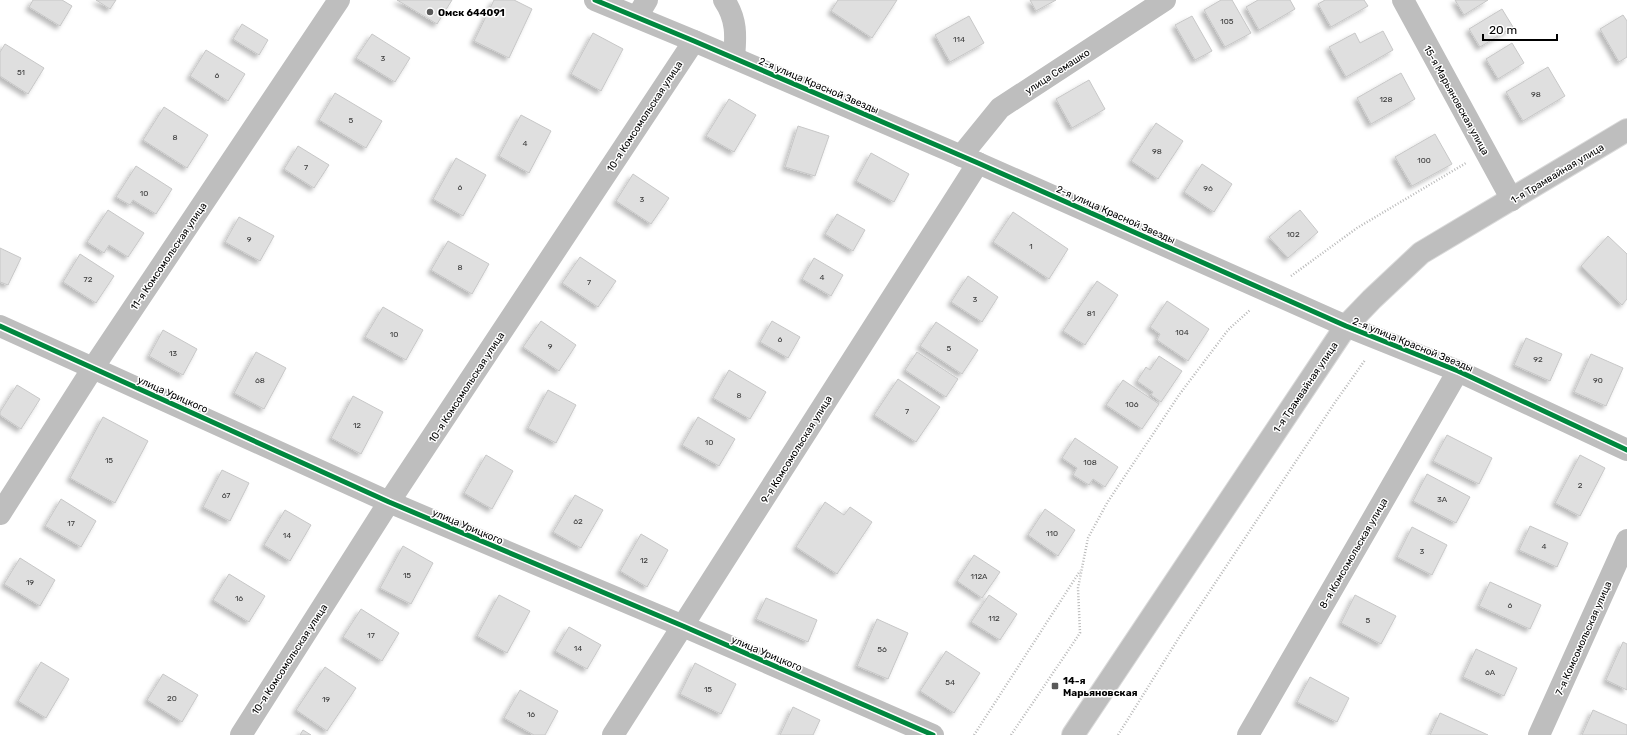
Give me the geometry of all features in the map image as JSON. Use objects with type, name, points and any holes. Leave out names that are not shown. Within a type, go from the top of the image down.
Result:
[{"type":"street","name":"11-я Комсомольская улица","points":[[0,514],[93,368],[339,0]]},
{"type":"street","name":"2-я улица Красной Звезды","points":[[595,0],[642,9],[694,41],[970,160],[1346,326],[1458,371],[1627,450]]},
{"type":"street","points":[[724,0],[729,8],[736,33],[734,58]]},
{"type":"street","name":"улица Семашко","points":[[970,160],[1000,108],[1165,0]]},
{"type":"street","name":"15-я Марьяновская улица","points":[[1403,0],[1512,200]]},
{"type":"street","name":"10-я Комсомольская улица","points":[[240,735],[389,502],[694,41]]},
{"type":"street","name":"1-я Трамвайная улица","points":[[1073,735],[1346,326],[1372,299],[1421,253],[1627,130]]},
{"type":"street","name":"9-я Комсомольская улица","points":[[613,735],[683,626],[970,160]]},
{"type":"street","name":"улица Урицкого","points":[[0,326],[389,502],[683,626],[933,735]]},
{"type":"street","name":"8-я Комсомольская улица","points":[[1248,735],[1458,371]]},
{"type":"street","name":"7-я Комсомольская улица","points":[[1539,735],[1627,540]]},
{"type":"path","points":[[1011,735],[1080,633],[1078,588],[1088,538],[1108,503],[1179,395],[1228,330],[1269,292],[1357,228],[1485,151]]},
{"type":"path","points":[[1118,735],[1180,636],[1336,401],[1381,340]]},
{"type":"path","points":[[974,735],[1082,569]]},
{"type":"building","points":[[33,0],[62,0],[72,6],[60,26],[29,7]]},
{"type":"building","points":[[96,0],[116,0],[110,9]]},
{"type":"building","name":"Омск 644091","points":[[397,0],[452,0],[437,24]]},
{"type":"building","points":[[494,0],[514,0],[532,9],[509,58],[474,41]]},
{"type":"building","points":[[838,0],[897,0],[872,38],[831,11]]},
{"type":"building","points":[[1030,0],[1056,0],[1036,11]]},
{"type":"building","points":[[1221,0],[1232,0],[1251,33],[1225,47],[1204,10]]},
{"type":"building","points":[[1258,0],[1290,0],[1295,9],[1259,30],[1246,7]]},
{"type":"building","points":[[1325,0],[1364,0],[1368,6],[1331,27],[1318,4]]},
{"type":"building","points":[[1455,0],[1488,0],[1464,15]]},
{"type":"building","points":[[1502,9],[1513,27],[1480,47],[1469,29]]},
{"type":"building","points":[[1623,15],[1627,21],[1627,57],[1619,62],[1600,29]]},
{"type":"building","points":[[969,16],[984,43],[950,62],[935,35]]},
{"type":"building","points":[[1192,16],[1212,51],[1195,60],[1175,25]]},
{"type":"building","points":[[242,24],[268,40],[259,55],[233,39]]},
{"type":"building","points":[[1383,31],[1393,50],[1346,77],[1329,47],[1355,33],[1360,43]]},
{"type":"building","points":[[593,33],[623,49],[601,91],[571,74]]},
{"type":"building","points":[[372,34],[410,58],[395,82],[356,58]]},
{"type":"building","points":[[1512,43],[1524,63],[1498,79],[1486,59]]},
{"type":"building","points":[[5,44],[44,68],[28,94],[0,76],[0,52]]},
{"type":"building","points":[[206,50],[245,74],[228,101],[190,76]]},
{"type":"building","points":[[1548,67],[1565,96],[1523,121],[1506,92]]},
{"type":"building","points":[[1401,73],[1415,99],[1371,124],[1357,98]]},
{"type":"building","points":[[1089,80],[1105,109],[1072,128],[1056,99]]},
{"type":"building","points":[[335,93],[382,121],[366,148],[319,120]]},
{"type":"building","points":[[729,99],[756,115],[734,152],[706,136]]},
{"type":"building","points":[[164,107],[208,135],[187,168],[143,140]]},
{"type":"building","points":[[521,115],[551,131],[529,173],[499,156]]},
{"type":"building","points":[[1156,123],[1183,141],[1158,179],[1131,161]]},
{"type":"building","points":[[798,126],[829,136],[815,176],[785,167]]},
{"type":"building","points":[[1435,134],[1452,164],[1412,186],[1395,157]]},
{"type":"building","points":[[298,146],[329,165],[314,188],[284,169]]},
{"type":"building","points":[[871,153],[909,174],[894,202],[856,181]]},
{"type":"building","points":[[456,158],[486,175],[463,216],[433,199]]},
{"type":"building","points":[[1202,164],[1232,184],[1214,212],[1184,192]]},
{"type":"building","points":[[136,166],[172,189],[156,214],[133,200],[130,205],[116,197]]},
{"type":"building","points":[[633,174],[669,198],[651,224],[616,201]]},
{"type":"building","points":[[108,210],[144,233],[128,257],[109,245],[104,253],[87,242]]},
{"type":"building","points":[[1300,210],[1318,232],[1288,258],[1269,237]]},
{"type":"building","points":[[1013,212],[1068,249],[1049,279],[993,242]]},
{"type":"building","points":[[837,214],[865,230],[853,251],[825,234]]},
{"type":"building","points":[[239,217],[274,236],[260,261],[225,242]]},
{"type":"building","points":[[1608,236],[1627,254],[1627,299],[1622,305],[1581,266]]},
{"type":"building","points":[[448,241],[489,264],[472,294],[431,270]]},
{"type":"building","points":[[0,248],[21,258],[8,285],[0,282]]},
{"type":"building","points":[[80,254],[114,276],[96,303],[63,282]]},
{"type":"building","points":[[580,257],[616,281],[598,307],[562,283]]},
{"type":"building","points":[[814,258],[843,275],[831,296],[802,279]]},
{"type":"building","points":[[968,276],[998,297],[982,322],[951,302]]},
{"type":"building","points":[[1097,281],[1118,295],[1085,345],[1063,331]]},
{"type":"building","points":[[1167,301],[1209,329],[1188,361],[1157,340],[1160,334],[1150,327]]},
{"type":"building","points":[[383,307],[423,330],[406,360],[365,337]]},
{"type":"building","points":[[541,321],[576,345],[559,371],[523,347]]},
{"type":"building","points":[[772,321],[800,337],[788,358],[760,342]]},
{"type":"building","points":[[936,322],[978,350],[962,374],[920,346]]},
{"type":"building","points":[[163,330],[197,349],[183,375],[149,356]]},
{"type":"building","points":[[1526,338],[1562,354],[1550,381],[1514,365]]},
{"type":"building","points":[[256,352],[286,368],[264,409],[234,393]]},
{"type":"building","points":[[917,352],[958,379],[946,397],[905,370]]},
{"type":"building","points":[[1591,354],[1623,368],[1606,406],[1574,392]]},
{"type":"building","points":[[1159,356],[1182,371],[1161,402],[1151,395],[1153,392],[1137,381],[1146,367],[1150,370]]},
{"type":"building","points":[[729,370],[766,392],[750,419],[713,398]]},
{"type":"building","points":[[898,379],[940,407],[916,442],[874,415]]},
{"type":"building","points":[[1123,380],[1159,404],[1142,429],[1106,405]]},
{"type":"building","points":[[17,385],[40,399],[21,429],[0,415],[0,412]]},
{"type":"building","points":[[548,390],[576,405],[556,443],[528,428]]},
{"type":"building","points":[[353,396],[383,412],[361,454],[331,438]]},
{"type":"building","points":[[103,417],[148,441],[115,503],[70,478]]},
{"type":"building","points":[[698,417],[735,439],[719,466],[682,445]]},
{"type":"building","points":[[1447,435],[1492,458],[1479,484],[1433,461]]},
{"type":"building","points":[[1075,438],[1118,467],[1105,487],[1093,479],[1089,485],[1073,475],[1077,468],[1062,458]]},
{"type":"building","points":[[486,455],[513,471],[492,509],[464,493]]},
{"type":"building","points":[[1580,455],[1605,468],[1580,516],[1555,503]]},
{"type":"building","points":[[222,470],[249,483],[230,521],[203,507]]},
{"type":"building","points":[[1427,474],[1470,497],[1456,523],[1413,501]]},
{"type":"building","points":[[575,495],[603,510],[581,548],[553,532]]},
{"type":"building","points":[[61,499],[96,521],[81,547],[45,526]]},
{"type":"building","points":[[825,502],[844,515],[850,507],[872,522],[837,574],[796,547]]},
{"type":"building","points":[[1045,509],[1075,530],[1058,556],[1028,535]]},
{"type":"building","points":[[285,510],[311,525],[290,561],[264,545]]},
{"type":"building","points":[[1530,526],[1568,543],[1557,567],[1519,550]]},
{"type":"building","points":[[1412,527],[1447,545],[1432,575],[1397,557]]},
{"type":"building","points":[[641,534],[668,550],[647,587],[620,571]]},
{"type":"building","points":[[403,546],[433,563],[411,604],[380,588]]},
{"type":"building","points":[[974,555],[1000,572],[982,598],[957,581]]},
{"type":"building","points":[[20,558],[55,580],[40,606],[4,584]]},
{"type":"building","points":[[229,574],[265,596],[249,622],[213,600]]},
{"type":"building","points":[[1490,582],[1541,605],[1530,629],[1479,606]]},
{"type":"building","points":[[499,595],[530,611],[507,653],[477,636]]},
{"type":"building","points":[[989,595],[1017,614],[1000,640],[971,622]]},
{"type":"building","points":[[1355,595],[1396,616],[1381,644],[1341,623]]},
{"type":"building","points":[[766,598],[817,620],[808,642],[756,619]]},
{"type":"building","points":[[361,609],[399,633],[382,661],[343,637]]},
{"type":"building","points":[[877,619],[908,633],[888,679],[857,666]]},
{"type":"building","points":[[569,627],[601,645],[587,669],[555,651]]},
{"type":"building","points":[[1623,642],[1627,644],[1627,690],[1606,680]]},
{"type":"building","points":[[1476,649],[1517,668],[1504,696],[1463,677]]},
{"type":"building","points":[[946,651],[980,673],[954,713],[920,691]]},
{"type":"building","points":[[41,662],[69,679],[46,718],[18,701]]},
{"type":"building","points":[[695,663],[736,684],[721,714],[680,694]]},
{"type":"building","points":[[325,667],[356,688],[327,731],[296,710]]},
{"type":"building","points":[[163,674],[198,695],[182,722],[147,700]]},
{"type":"building","points":[[1310,677],[1349,698],[1337,722],[1297,702]]},
{"type":"building","points":[[520,690],[558,711],[545,735],[534,735],[504,718]]},
{"type":"building","points":[[793,707],[820,720],[813,735],[780,735]]},
{"type":"building","points":[[1593,710],[1627,725],[1627,735],[1582,735]]},
{"type":"building","points":[[1440,713],[1488,735],[1430,735]]},
{"type":"building","points":[[303,730],[311,735],[300,735]]},
{"type":"cycle path","points":[[595,0],[978,163],[1346,326],[1458,371],[1627,450]]},
{"type":"cycle path","points":[[0,326],[389,502],[683,626],[933,735]]},
{"type":"place","name":"Омск 644091","points":[[430,12]]},
{"type":"place","name":"14-я Марьяновская","points":[[1055,686]]}]
